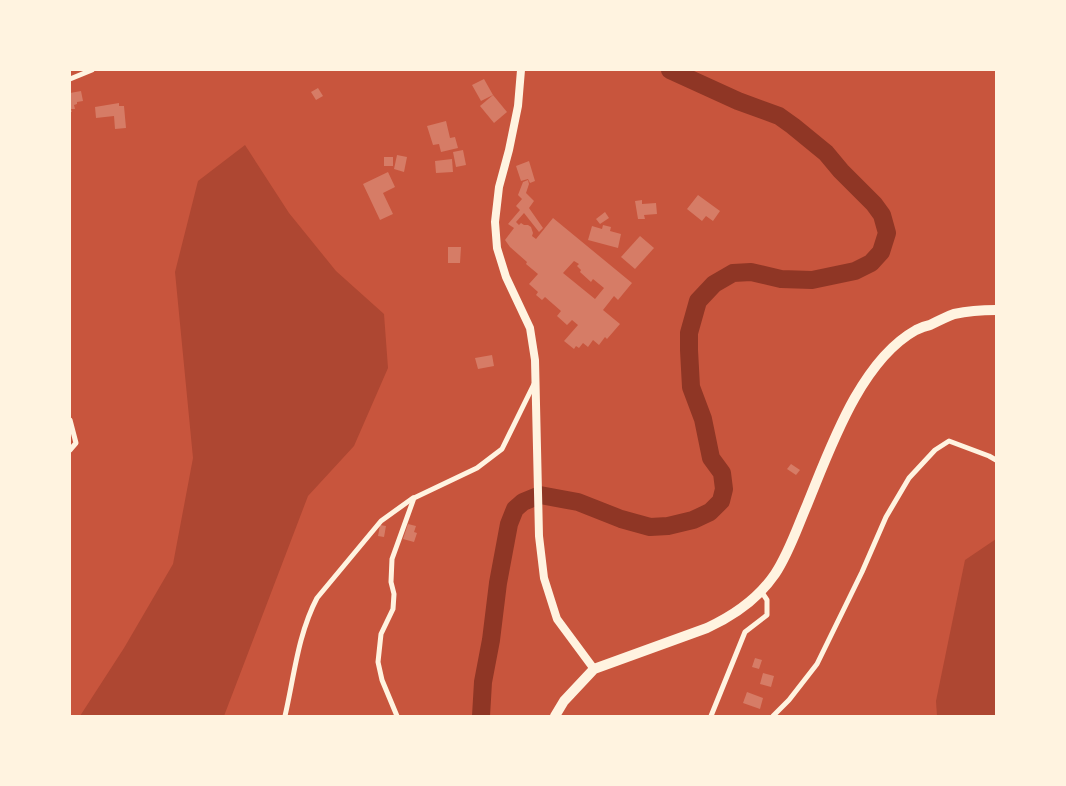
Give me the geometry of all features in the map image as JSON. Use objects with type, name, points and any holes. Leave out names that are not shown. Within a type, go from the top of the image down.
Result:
[{"type":"main road","points":[[555,716],[564,701],[594,669],[725,620],[761,591],[775,575],[789,550],[846,415],[869,375],[886,354],[916,330],[954,314],[979,310],[996,310]]},
{"type":"street","points":[[70,79],[92,70]]},
{"type":"street","points":[[521,70],[518,106],[499,187],[495,222],[497,248],[506,276],[530,328],[534,360],[539,536],[544,578],[558,619],[594,669]]},
{"type":"street","points":[[285,716],[299,650],[309,612],[316,598],[381,521],[414,498],[477,468],[502,449],[535,384]]},
{"type":"street","points":[[70,420],[76,443],[70,450]]},
{"type":"street","points":[[773,716],[789,700],[816,664],[862,572],[886,517],[910,478],[935,450],[949,441],[996,460]]},
{"type":"street","points":[[398,716],[382,680],[378,662],[381,634],[393,609],[392,559],[414,498]]},
{"type":"street","points":[[711,716],[744,632],[767,615],[767,600],[761,591]]},
{"type":"shaded area","points":[[245,145],[289,213],[336,271],[384,314],[388,368],[354,446],[308,496],[224,716],[80,716],[124,648],[173,564],[193,458],[175,272],[198,181]]},
{"type":"shaded area","points":[[996,539],[996,716],[937,716],[936,701],[965,560]]},
{"type":"building","points":[[484,79],[493,95],[481,101],[472,85]]},
{"type":"building","points":[[318,88],[323,96],[316,100],[311,92]]},
{"type":"building","points":[[81,91],[83,101],[77,102],[74,105],[75,109],[71,109],[72,112],[70,112],[70,93]]},
{"type":"building","points":[[493,95],[507,112],[494,123],[480,106]]},
{"type":"building","points":[[119,103],[119,106],[124,106],[126,128],[115,129],[114,116],[96,118],[95,107]]},
{"type":"building","points":[[446,121],[450,138],[455,137],[458,148],[441,152],[439,144],[433,145],[427,126]]},
{"type":"building","points":[[463,150],[466,165],[456,167],[453,152]]},
{"type":"building","points":[[397,155],[407,157],[404,172],[394,169]]},
{"type":"building","points":[[384,157],[393,157],[393,166],[384,166]]},
{"type":"building","points":[[452,159],[453,172],[436,173],[435,161]]},
{"type":"building","points":[[529,161],[535,181],[530,183],[528,179],[521,181],[516,166]]},
{"type":"building","points":[[388,172],[395,187],[383,193],[393,214],[380,220],[363,184]]},
{"type":"building","points":[[528,180],[529,184],[526,193],[534,201],[529,208],[543,228],[539,232],[524,213],[516,222],[519,225],[521,223],[531,227],[532,236],[536,239],[553,218],[632,283],[618,300],[614,296],[603,310],[620,324],[599,345],[593,340],[588,347],[583,343],[579,348],[576,346],[574,349],[564,341],[578,325],[572,320],[567,325],[557,316],[561,311],[545,297],[542,300],[536,295],[538,292],[529,284],[538,274],[526,264],[527,262],[505,240],[514,228],[508,224],[520,210],[516,206],[522,199],[518,195],[523,182]],"holes":[[[574,261],[579,264],[577,266],[581,270],[580,272],[591,282],[593,279],[604,288],[595,299],[563,273]]]},
{"type":"building","points":[[698,195],[720,211],[713,221],[706,216],[702,221],[687,209]]},
{"type":"building","points":[[642,200],[642,204],[656,203],[657,214],[644,215],[645,219],[638,219],[635,201]]},
{"type":"building","points":[[605,212],[609,218],[600,224],[596,219]]},
{"type":"building","points":[[603,225],[611,227],[610,231],[621,234],[618,248],[588,240],[592,226],[602,229]]},
{"type":"building","points":[[640,236],[654,248],[635,269],[621,257]]},
{"type":"building","points":[[448,247],[461,247],[460,263],[448,263]]},
{"type":"building","points":[[492,355],[494,366],[478,369],[475,358]]},
{"type":"building","points":[[791,464],[800,470],[796,475],[787,469]]},
{"type":"building","points":[[408,524],[416,526],[414,532],[417,533],[414,542],[403,539]]},
{"type":"building","points":[[380,525],[386,526],[384,537],[378,536]]},
{"type":"building","points":[[755,658],[762,660],[759,669],[752,667]]},
{"type":"building","points":[[763,673],[774,676],[771,687],[760,684]]},
{"type":"building","points":[[747,692],[763,698],[760,709],[743,703]]},
{"type":"waterway","points":[[481,716],[483,682],[491,640],[498,583],[509,524],[515,509],[523,502],[540,495],[578,502],[621,519],[650,527],[668,526],[693,520],[710,512],[721,501],[724,489],[722,473],[711,458],[703,419],[691,387],[689,333],[698,301],[714,284],[733,273],[751,272],[781,279],[812,280],[855,271],[871,263],[881,252],[887,233],[882,215],[874,204],[826,153],[793,126],[779,116],[738,101],[670,70]]}]
